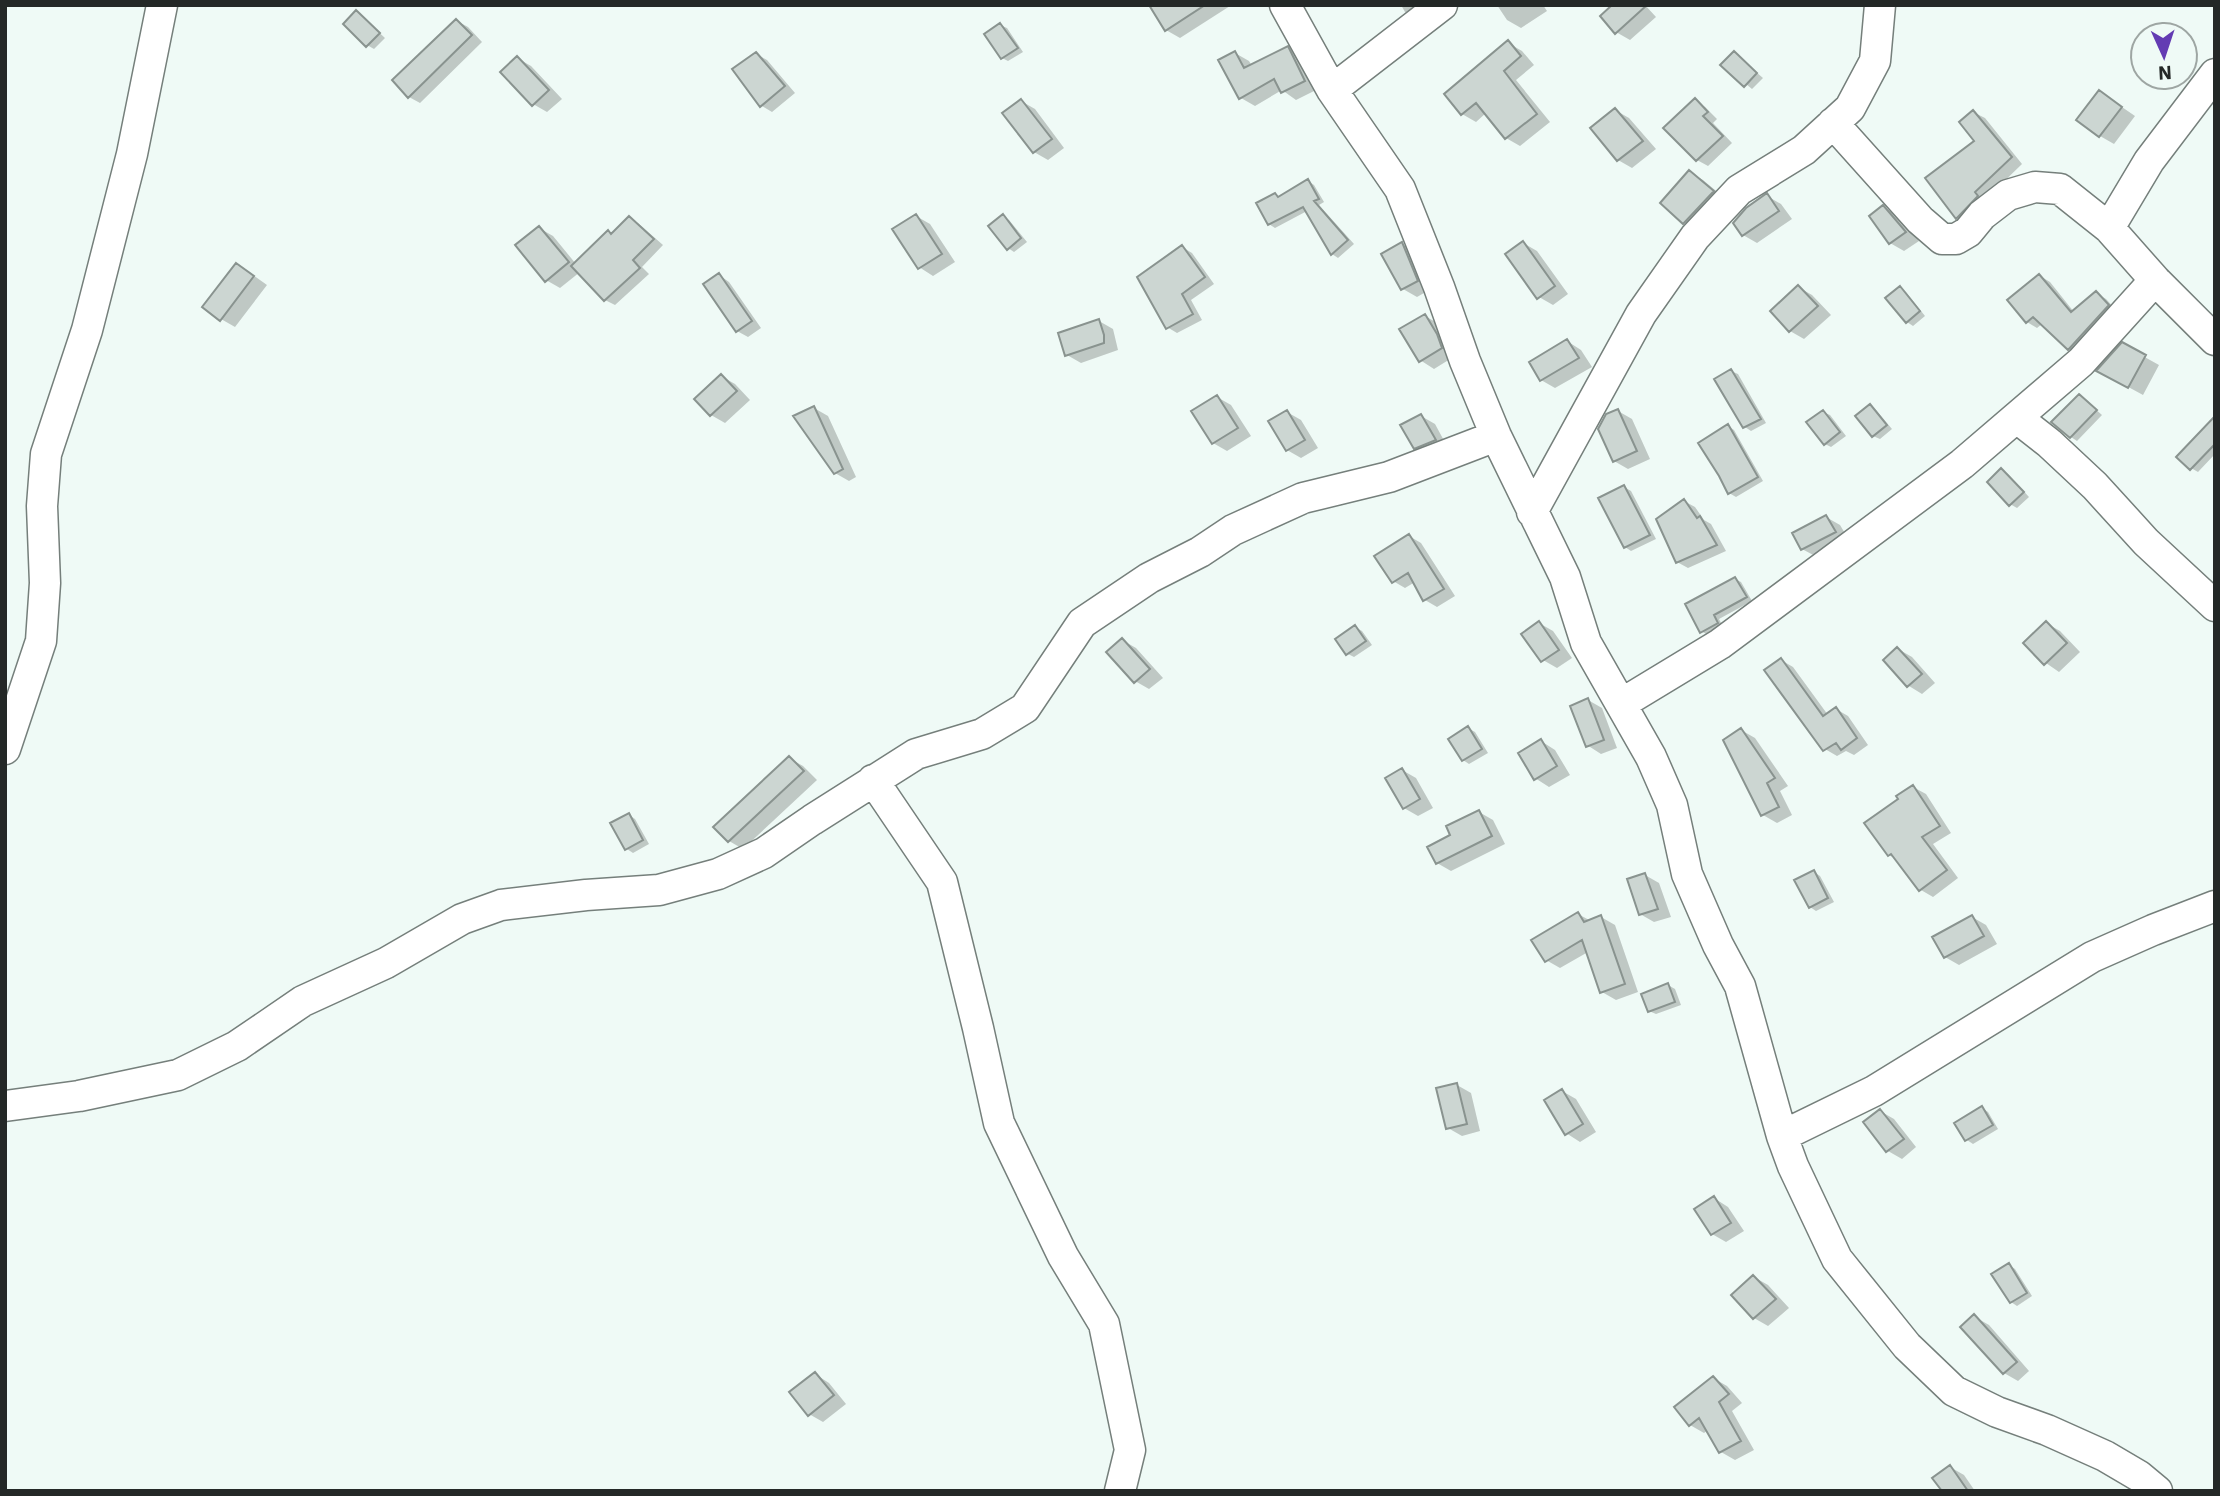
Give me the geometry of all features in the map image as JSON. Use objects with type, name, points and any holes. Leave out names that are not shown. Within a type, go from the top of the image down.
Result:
[{"type":"street","points":[[5,748],[41,641],[45,583],[42,506],[46,454],[94,303],[132,155],[162,5]]},
{"type":"street","points":[[1285,5],[1332,90],[1400,189],[1465,361],[1496,436],[1564,577],[1586,643],[1651,757],[1672,804],[1687,874],[1718,945],[1740,986],[1793,1167],[1837,1259],[1908,1346],[1954,1391],[2105,1457],[2139,1476],[2157,1491]]},
{"type":"street","points":[[1332,90],[1442,5]]},
{"type":"street","points":[[1532,512],[1641,314],[1695,237],[1739,190],[1804,150],[1850,108],[1875,61],[1880,5]]},
{"type":"street","points":[[2109,228],[2149,161],[2215,74]]},
{"type":"street","points":[[1833,123],[1920,220],[1942,239],[1955,239],[1968,232],[1982,215],[2008,195],[2035,187],[2060,189],[2109,228],[2215,340]]},
{"type":"street","points":[[1621,704],[1720,644],[1962,464],[2081,362],[2155,279]]},
{"type":"street","points":[[2017,418],[2049,443],[2095,486],[2146,542],[2215,606]]},
{"type":"street","points":[[5,1106],[79,1096],[178,1075],[237,1046],[303,1000],[386,963],[462,919],[501,905],[659,890],[718,874],[764,853],[916,754],[982,734],[1025,708],[1082,623],[1149,578],[1200,552],[1233,530],[1303,498],[1390,477],[1496,436]]},
{"type":"street","points":[[873,780],[942,882],[999,1123],[1063,1256],[1104,1324],[1130,1450],[1120,1491]]},
{"type":"street","points":[[1782,1136],[1874,1091],[2092,957],[2215,906]]},
{"type":"building","points":[[1149,5],[1205,5],[1165,31]]},
{"type":"building","points":[[1612,5],[1647,5],[1615,34],[1600,16]]},
{"type":"building","points":[[356,10],[380,33],[366,47],[343,24]]},
{"type":"building","points":[[456,19],[472,35],[408,98],[392,80]]},
{"type":"building","points":[[1000,23],[1018,48],[1001,59],[984,34]]},
{"type":"building","points":[[1508,40],[1521,56],[1504,71],[1537,114],[1505,139],[1476,103],[1461,115],[1444,94]]},
{"type":"building","points":[[1288,46],[1305,81],[1281,93],[1274,79],[1239,99],[1218,60],[1235,51],[1244,68]]},
{"type":"building","points":[[1734,51],[1757,73],[1744,87],[1720,65]]},
{"type":"building","points":[[756,52],[785,86],[760,107],[732,69]]},
{"type":"building","points":[[517,56],[549,90],[532,106],[500,72]]},
{"type":"building","points":[[2099,90],[2122,107],[2099,137],[2076,120]]},
{"type":"building","points":[[1695,98],[1708,112],[1703,116],[1723,136],[1696,161],[1663,128]]},
{"type":"building","points":[[1021,99],[1052,139],[1033,153],[1002,113]]},
{"type":"building","points":[[1615,108],[1643,141],[1617,161],[1590,128]]},
{"type":"building","points":[[1973,110],[2012,157],[1975,192],[1978,196],[1956,219],[1925,178],[1974,141],[1959,122]]},
{"type":"building","points":[[1689,170],[1714,191],[1683,224],[1660,203]]},
{"type":"building","points":[[1308,179],[1319,199],[1314,201],[1348,240],[1331,255],[1303,207],[1268,225],[1256,203],[1275,193],[1278,197]]},
{"type":"building","points":[[1767,193],[1779,211],[1742,236],[1733,223],[1746,208]]},
{"type":"building","points":[[1883,205],[1906,232],[1889,244],[1869,216]]},
{"type":"building","points":[[916,214],[942,254],[918,269],[892,229]]},
{"type":"building","points":[[1003,214],[1021,238],[1007,250],[988,226]]},
{"type":"building","points":[[629,216],[654,239],[633,260],[640,268],[604,301],[571,266],[608,230],[611,234]]},
{"type":"building","points":[[539,226],[569,262],[545,282],[515,245]]},
{"type":"building","points":[[1523,241],[1555,286],[1537,299],[1505,254]]},
{"type":"building","points":[[1402,242],[1418,281],[1401,290],[1381,254]]},
{"type":"building","points":[[1182,245],[1205,277],[1182,294],[1193,314],[1166,329],[1137,277]]},
{"type":"building","points":[[236,263],[254,276],[220,321],[202,307]]},
{"type":"building","points":[[719,273],[752,321],[736,332],[703,284]]},
{"type":"building","points":[[2039,274],[2071,312],[2096,291],[2109,305],[2068,350],[2033,317],[2026,323],[2007,300]]},
{"type":"building","points":[[1798,285],[1818,306],[1789,332],[1770,311]]},
{"type":"building","points":[[1900,286],[1920,311],[1906,323],[1885,298]]},
{"type":"building","points":[[1425,314],[1442,348],[1419,362],[1399,329]]},
{"type":"building","points":[[1099,319],[1104,343],[1065,356],[1058,333]]},
{"type":"building","points":[[1567,339],[1579,358],[1540,381],[1529,362]]},
{"type":"building","points":[[2122,342],[2146,355],[2128,388],[2096,371]]},
{"type":"building","points":[[1731,369],[1761,419],[1743,428],[1714,379]]},
{"type":"building","points":[[721,374],[737,391],[710,416],[694,399]]},
{"type":"building","points":[[2079,394],[2097,410],[2070,438],[2051,422]]},
{"type":"building","points":[[1217,395],[1238,428],[1212,444],[1191,411]]},
{"type":"building","points":[[1870,404],[1887,425],[1872,437],[1855,416]]},
{"type":"building","points":[[814,406],[843,469],[834,474],[793,416]]},
{"type":"building","points":[[1618,409],[1637,451],[1613,462],[1598,429],[1606,414]]},
{"type":"building","points":[[1287,410],[1305,440],[1286,451],[1268,421]]},
{"type":"building","points":[[1823,410],[1840,432],[1824,445],[1806,422]]},
{"type":"building","points":[[1421,414],[1436,440],[1414,449],[1400,425]]},
{"type":"building","points":[[2215,416],[2215,444],[2190,470],[2176,457]]},
{"type":"building","points":[[1728,424],[1758,477],[1728,494],[1698,443]]},
{"type":"building","points":[[2001,468],[2024,492],[2009,506],[1987,482]]},
{"type":"building","points":[[1624,485],[1650,535],[1624,548],[1598,498]]},
{"type":"building","points":[[1684,499],[1697,518],[1700,516],[1717,545],[1676,563],[1656,519]]},
{"type":"building","points":[[1826,515],[1836,532],[1801,550],[1792,533]]},
{"type":"building","points":[[1409,534],[1444,589],[1423,601],[1408,573],[1392,583],[1374,556]]},
{"type":"building","points":[[1735,577],[1747,597],[1714,615],[1718,623],[1700,633],[1685,604]]},
{"type":"building","points":[[1539,621],[1559,650],[1541,662],[1521,634]]},
{"type":"building","points":[[2046,621],[2067,643],[2044,665],[2023,643]]},
{"type":"building","points":[[1355,625],[1366,641],[1346,655],[1335,639]]},
{"type":"building","points":[[1122,638],[1150,669],[1134,683],[1106,652]]},
{"type":"building","points":[[1897,647],[1922,674],[1907,687],[1883,660]]},
{"type":"building","points":[[1781,658],[1823,716],[1836,707],[1857,738],[1841,750],[1836,743],[1823,751],[1764,670]]},
{"type":"building","points":[[1588,698],[1604,740],[1586,747],[1570,706]]},
{"type":"building","points":[[1468,726],[1482,749],[1462,761],[1448,739]]},
{"type":"building","points":[[1741,728],[1775,778],[1767,783],[1779,807],[1761,816],[1723,740]]},
{"type":"building","points":[[1541,739],[1557,766],[1534,780],[1518,753]]},
{"type":"building","points":[[789,756],[804,771],[728,842],[713,827]]},
{"type":"building","points":[[1402,768],[1420,799],[1403,809],[1385,778]]},
{"type":"building","points":[[1913,785],[1940,826],[1922,837],[1947,870],[1919,891],[1864,823]]},
{"type":"building","points":[[1479,810],[1492,836],[1436,864],[1427,847],[1450,835],[1446,826]]},
{"type":"building","points":[[629,813],[643,840],[625,850],[610,823]]},
{"type":"building","points":[[1814,870],[1828,898],[1809,908],[1794,880]]},
{"type":"building","points":[[1645,873],[1658,909],[1639,915],[1627,879]]},
{"type":"building","points":[[1578,912],[1584,922],[1601,915],[1625,984],[1600,993],[1582,940],[1545,962],[1531,940]]},
{"type":"building","points":[[1972,915],[1984,936],[1944,958],[1932,937]]},
{"type":"building","points":[[1668,983],[1675,1002],[1648,1012],[1641,994]]},
{"type":"building","points":[[1457,1083],[1467,1124],[1446,1129],[1436,1088]]},
{"type":"building","points":[[1562,1089],[1583,1124],[1565,1135],[1544,1100]]},
{"type":"building","points":[[1982,1106],[1993,1125],[1965,1141],[1954,1123]]},
{"type":"building","points":[[1880,1109],[1904,1139],[1886,1152],[1863,1122]]},
{"type":"building","points":[[1714,1196],[1731,1223],[1711,1235],[1694,1209]]},
{"type":"building","points":[[2009,1263],[2027,1293],[2010,1303],[1991,1274]]},
{"type":"building","points":[[1753,1275],[1776,1299],[1753,1319],[1731,1295]]},
{"type":"building","points":[[1974,1314],[2017,1362],[2003,1374],[1960,1327]]},
{"type":"building","points":[[815,1372],[834,1395],[808,1416],[789,1392]]},
{"type":"building","points":[[1713,1376],[1729,1394],[1719,1402],[1741,1441],[1719,1453],[1699,1418],[1689,1426],[1674,1407]]},
{"type":"building","points":[[1950,1465],[1968,1491],[1942,1491],[1932,1478]]}]
